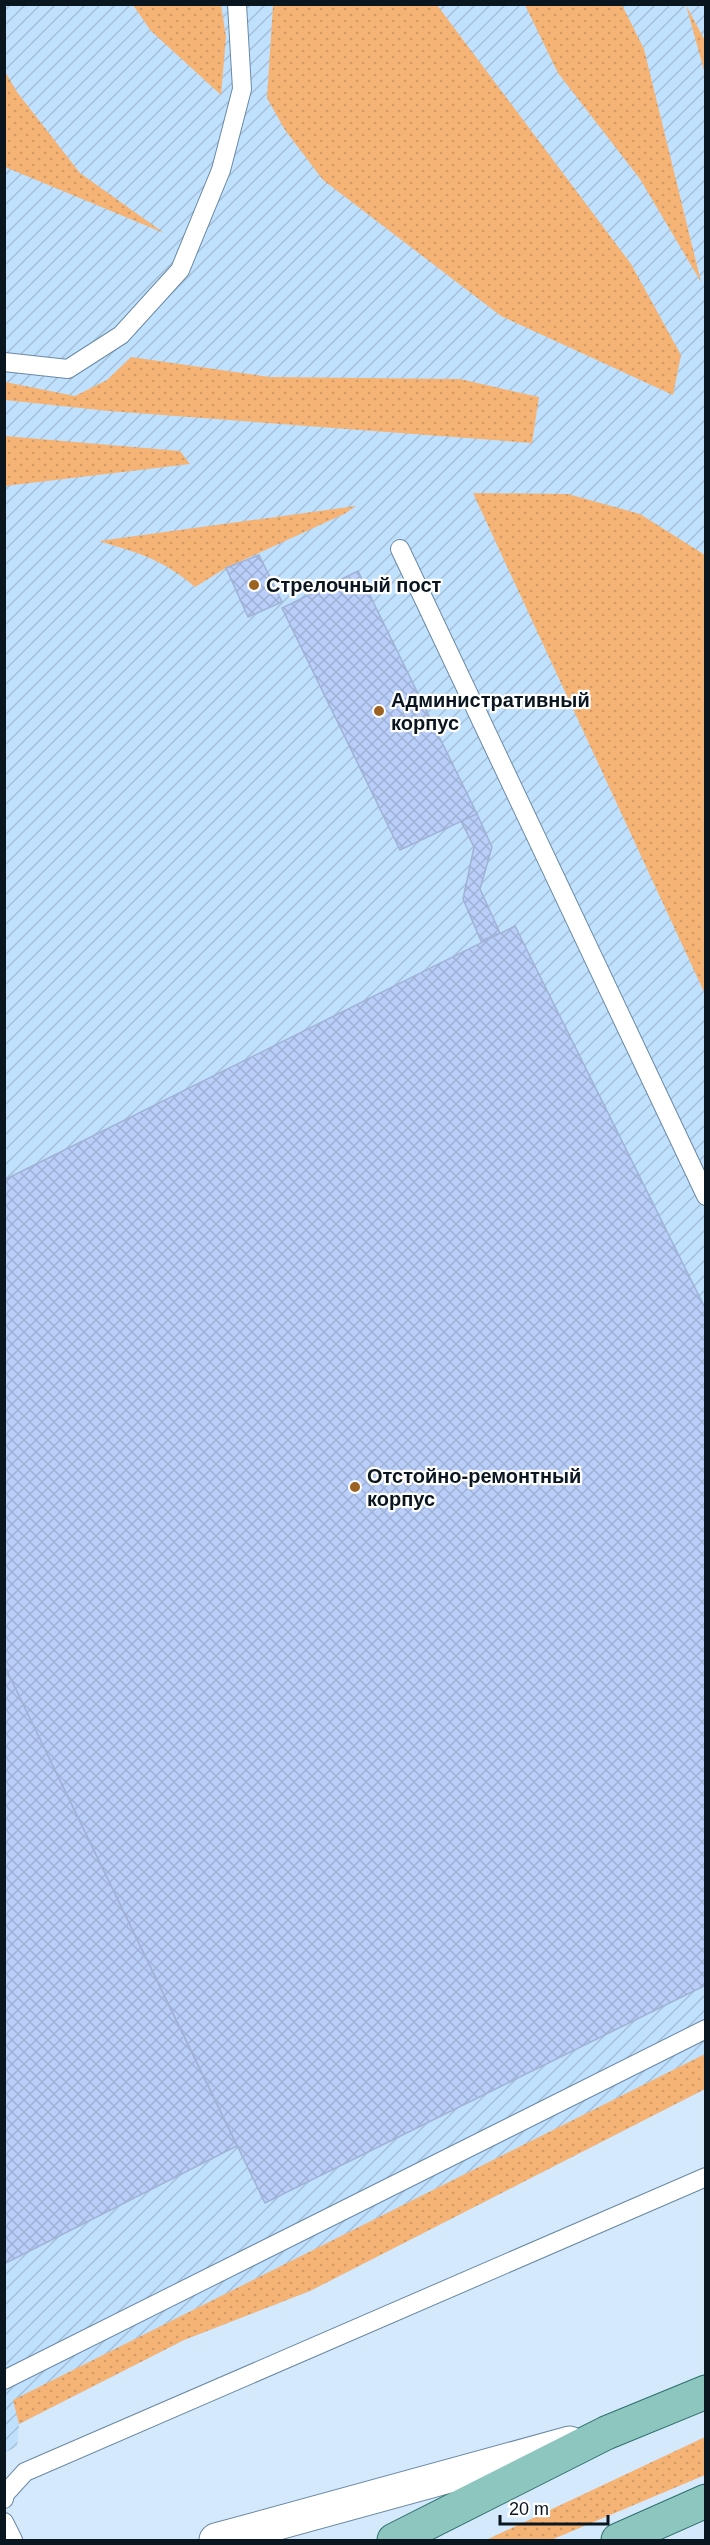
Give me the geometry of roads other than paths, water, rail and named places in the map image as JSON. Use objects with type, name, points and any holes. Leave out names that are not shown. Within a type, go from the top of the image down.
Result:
[{"type":"main road","points":[[394,2541],[606,2433],[705,2392]]},
{"type":"main road","points":[[618,2541],[705,2501]]},
{"type":"street","points":[[216,2541],[606,2433]]},
{"type":"lane","points":[[4,362],[68,369],[122,335],[180,270],[221,171],[242,88],[237,4]]},
{"type":"lane","points":[[400,549],[705,1196]]},
{"type":"lane","points":[[4,2380],[705,2029]]},
{"type":"lane","points":[[4,2499],[5,2494],[25,2472],[705,2177]]},
{"type":"lane","points":[[4,2522],[13,2541]]},
{"type":"place","name":"Стрелочный пост","points":[[254,585]]},
{"type":"place","name":"Административный корпус","points":[[379,711]]},
{"type":"place","name":"Отстойно-ремонтный корпус","points":[[355,1487]]}]
